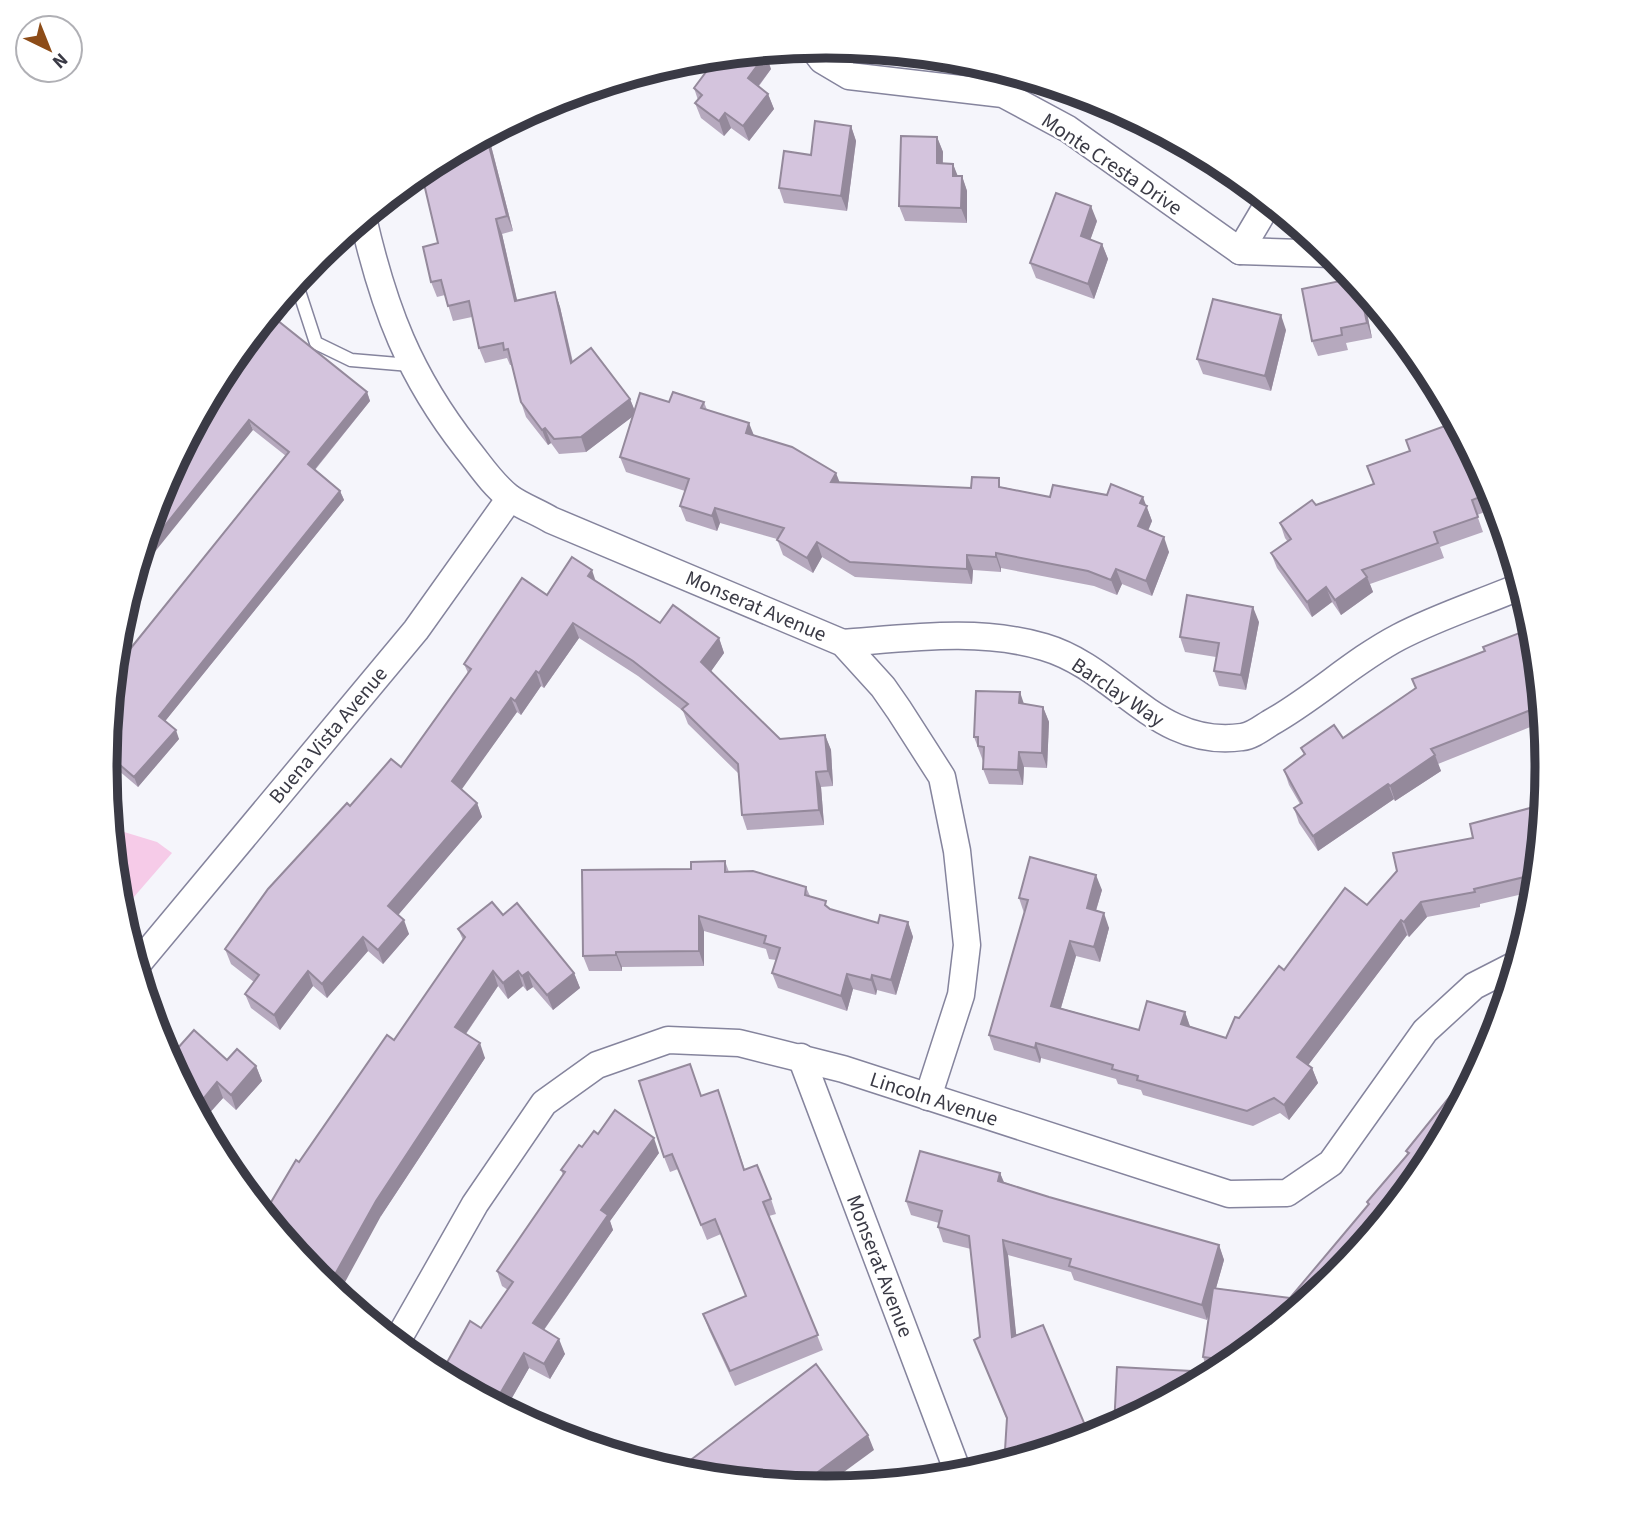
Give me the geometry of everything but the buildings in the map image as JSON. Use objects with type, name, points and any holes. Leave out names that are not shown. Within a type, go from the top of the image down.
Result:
[{"type":"street","name":"Monte Cresta Drive","points":[[820,58],[849,76],[1003,94],[1068,129],[1240,251]]},
{"type":"street","points":[[1265,209],[1240,251],[1315,253]]},
{"type":"street","name":"Monserat Avenue","points":[[366,228],[391,321],[410,365],[448,425],[492,481],[510,498],[551,520],[843,643],[883,687],[942,777],[957,851],[967,945],[961,995],[928,1097]]},
{"type":"street","name":"Buena Vista Avenue","points":[[143,958],[416,630],[510,498]]},
{"type":"street","name":"Barclay Way","points":[[843,643],[939,636],[997,639],[1045,647],[1084,666],[1170,727],[1207,740],[1246,737],[1287,713],[1398,638],[1513,590]]},
{"type":"street","name":"Lincoln Avenue","points":[[401,1335],[475,1204],[544,1103],[597,1065],[668,1040],[739,1043],[801,1057],[1229,1194],[1287,1193],[1331,1163],[1425,1031],[1474,985],[1505,970]]},
{"type":"street","name":"Monserat Avenue","points":[[801,1057],[955,1464]]},
{"type":"lane","points":[[299,293],[316,343],[351,360],[410,365]]},
{"type":"shaded area","points":[[120,831],[157,842],[172,853],[130,902]]}]
